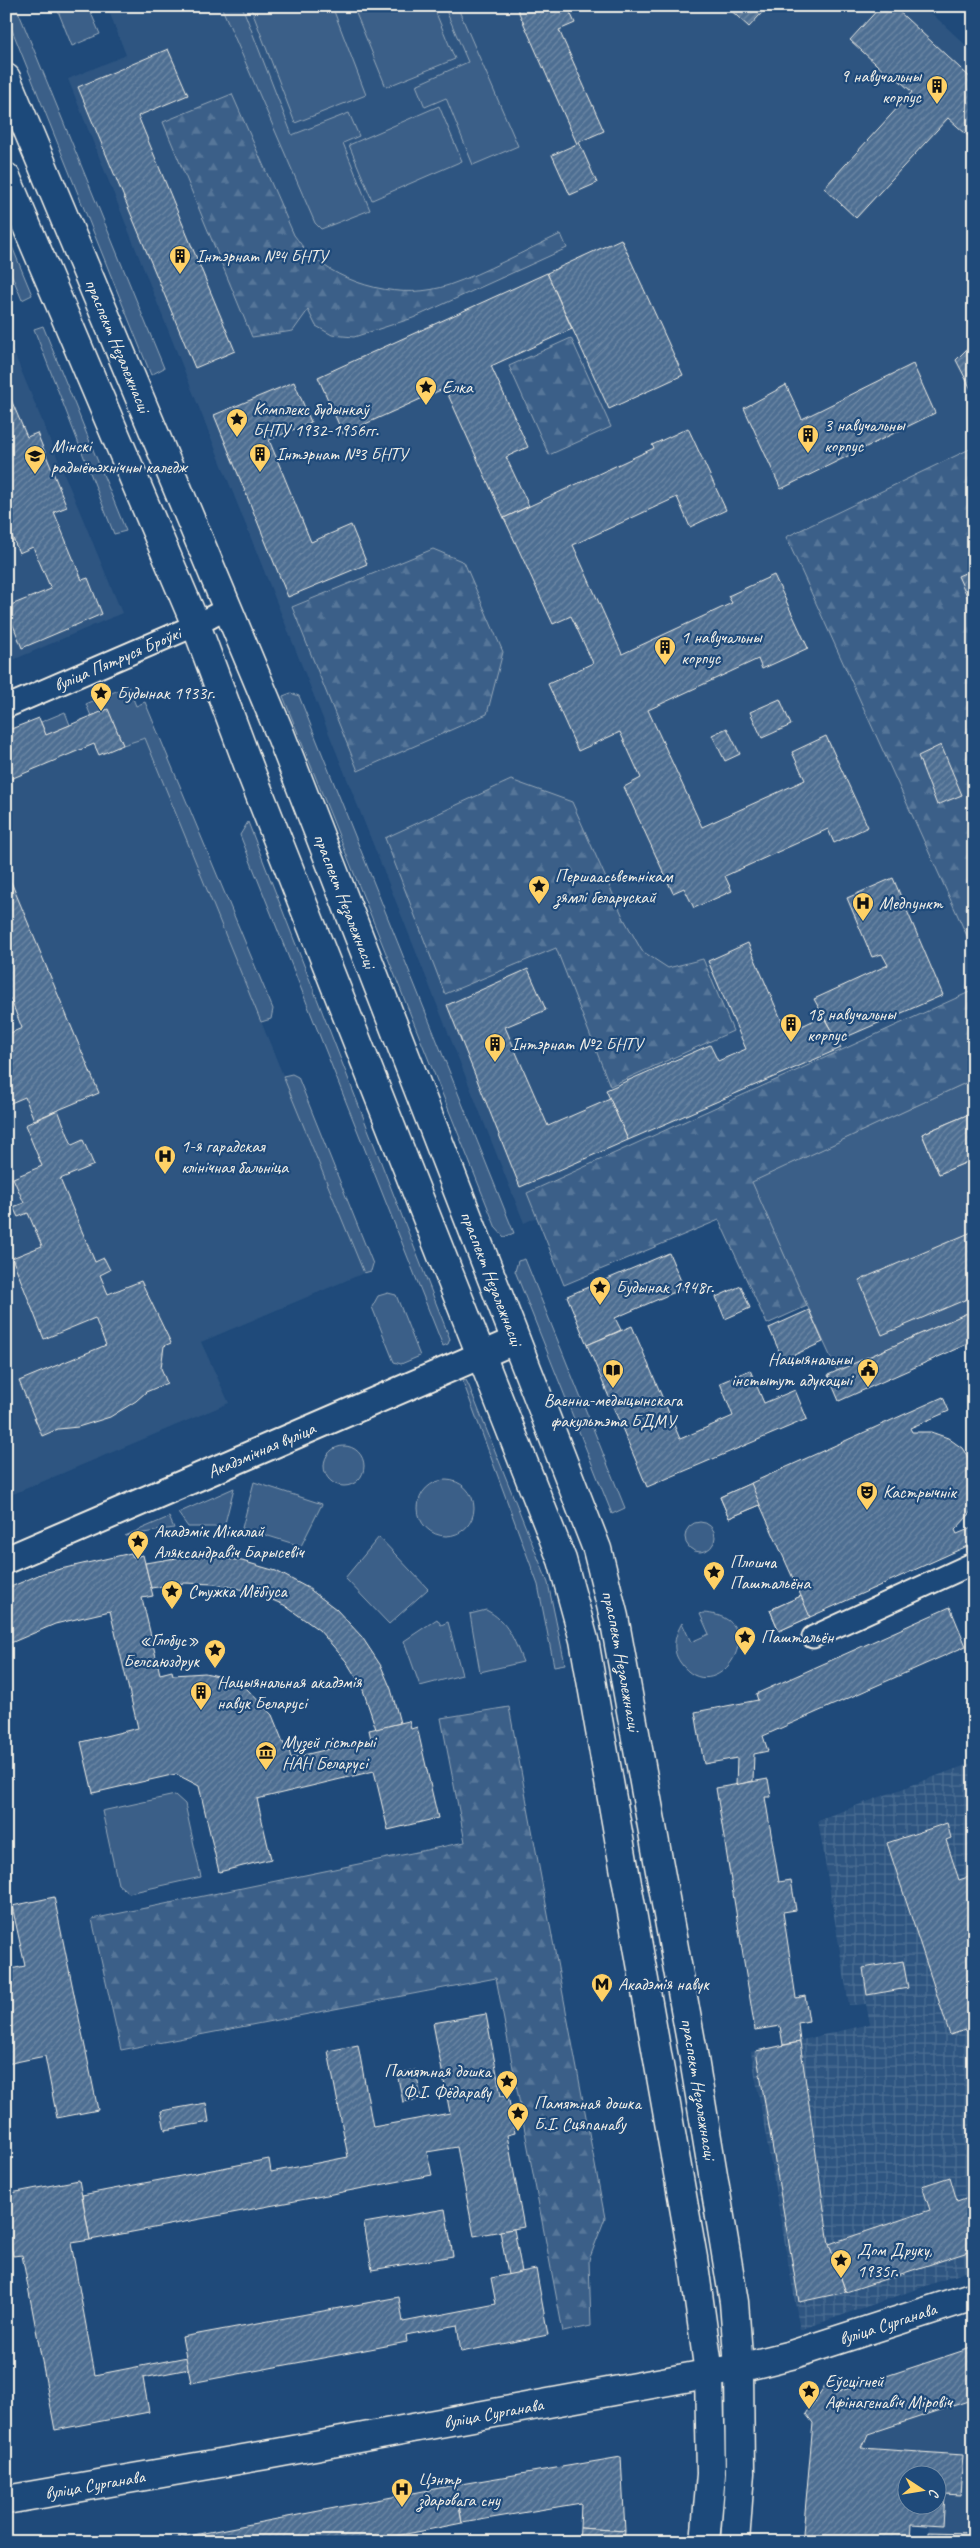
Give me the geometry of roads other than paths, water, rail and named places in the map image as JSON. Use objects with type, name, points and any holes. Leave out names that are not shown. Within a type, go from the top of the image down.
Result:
[{"type":"main road","name":"праспект Незалежнасці","points":[[6,78],[292,764],[597,1549],[614,1617],[695,2066],[734,2302],[739,2368],[740,2473],[735,2542]]},
{"type":"main road","name":"праспект Незалежнасці","points":[[6,177],[196,625],[249,768],[562,1560],[584,1640],[693,2258],[709,2373],[711,2474],[705,2542]]},
{"type":"main road","name":"вуліца Сурганава","points":[[6,2500],[266,2456],[739,2368],[791,2354],[974,2296]]},
{"type":"street","name":"вуліца Пятруся Броўкі","points":[[6,707],[196,625],[228,608]]},
{"type":"street","name":"Акадэмічная вуліца","points":[[6,1560],[516,1340]]},
{"type":"street","points":[[813,1638],[974,1562]]},
{"type":"place","name":"9 навучальны корпус","points":[[937,105]]},
{"type":"place","name":"Інтэрнат №4 БНТУ","points":[[180,275]]},
{"type":"place","name":"Елка","points":[[426,406]]},
{"type":"place","name":"Комплекс будынкаў БНТУ 1932-1956гг.","points":[[237,438]]},
{"type":"place","name":"3 навучальны корпус","points":[[808,454]]},
{"type":"place","name":"Інтэрнат №3 БНТУ","points":[[260,473]]},
{"type":"place","name":"Мінскі радыётэхнічны каледж","points":[[35,475]]},
{"type":"place","name":"1 навучальны корпус","points":[[665,666]]},
{"type":"place","name":"Будынак 1933г.","points":[[101,712]]},
{"type":"place","name":"Першаасьветнікам зямлі беларускай","points":[[539,905]]},
{"type":"place","name":"Медпункт","points":[[863,922]]},
{"type":"place","name":"18 навучальны корпус","points":[[791,1043]]},
{"type":"place","name":"Інтэрнат №2 БНТУ","points":[[495,1063]]},
{"type":"place","name":"1-я гарадская клінічная бальніца","points":[[165,1175]]},
{"type":"place","name":"Будынак 1948г.","points":[[600,1306]]},
{"type":"place","name":"Нацыянальны інстытут адукацыі","points":[[868,1388]]},
{"type":"place","name":"Ваенна-медыцынскага факультэта БДМУ","points":[[613,1389]]},
{"type":"place","name":"Кастрычнік","points":[[867,1511]]},
{"type":"place","name":"Акадэмік Мікалай Аляксандравіч Барысевіч","points":[[138,1560]]},
{"type":"place","name":"Плошча Паштальёна","points":[[714,1591]]},
{"type":"place","name":"Стужка Мёбіуса","points":[[172,1610]]},
{"type":"place","name":"Паштальён","points":[[745,1656]]},
{"type":"place","name":"«Глобус» Белсаюздрук","points":[[215,1669]]},
{"type":"place","name":"Нацыянальная акадэмія навук Беларусі","points":[[201,1711]]},
{"type":"place","name":"Музей гісторыі НАН Беларусі","points":[[266,1771]]},
{"type":"place","name":"Акадэмія навук","points":[[602,2003]]},
{"type":"place","name":"Памятная дошка Ф.І. Фёдараву","points":[[507,2100]]},
{"type":"place","name":"Памятная дошка Б.І. Сцяпанаву","points":[[518,2132]]},
{"type":"place","name":"Дом Друку, 1935г.","points":[[841,2279]]},
{"type":"place","name":"Еўсцігней Афінагенавіч Міровіч","points":[[809,2410]]},
{"type":"place","name":"Цэнтр здаровага сну","points":[[402,2508]]}]
